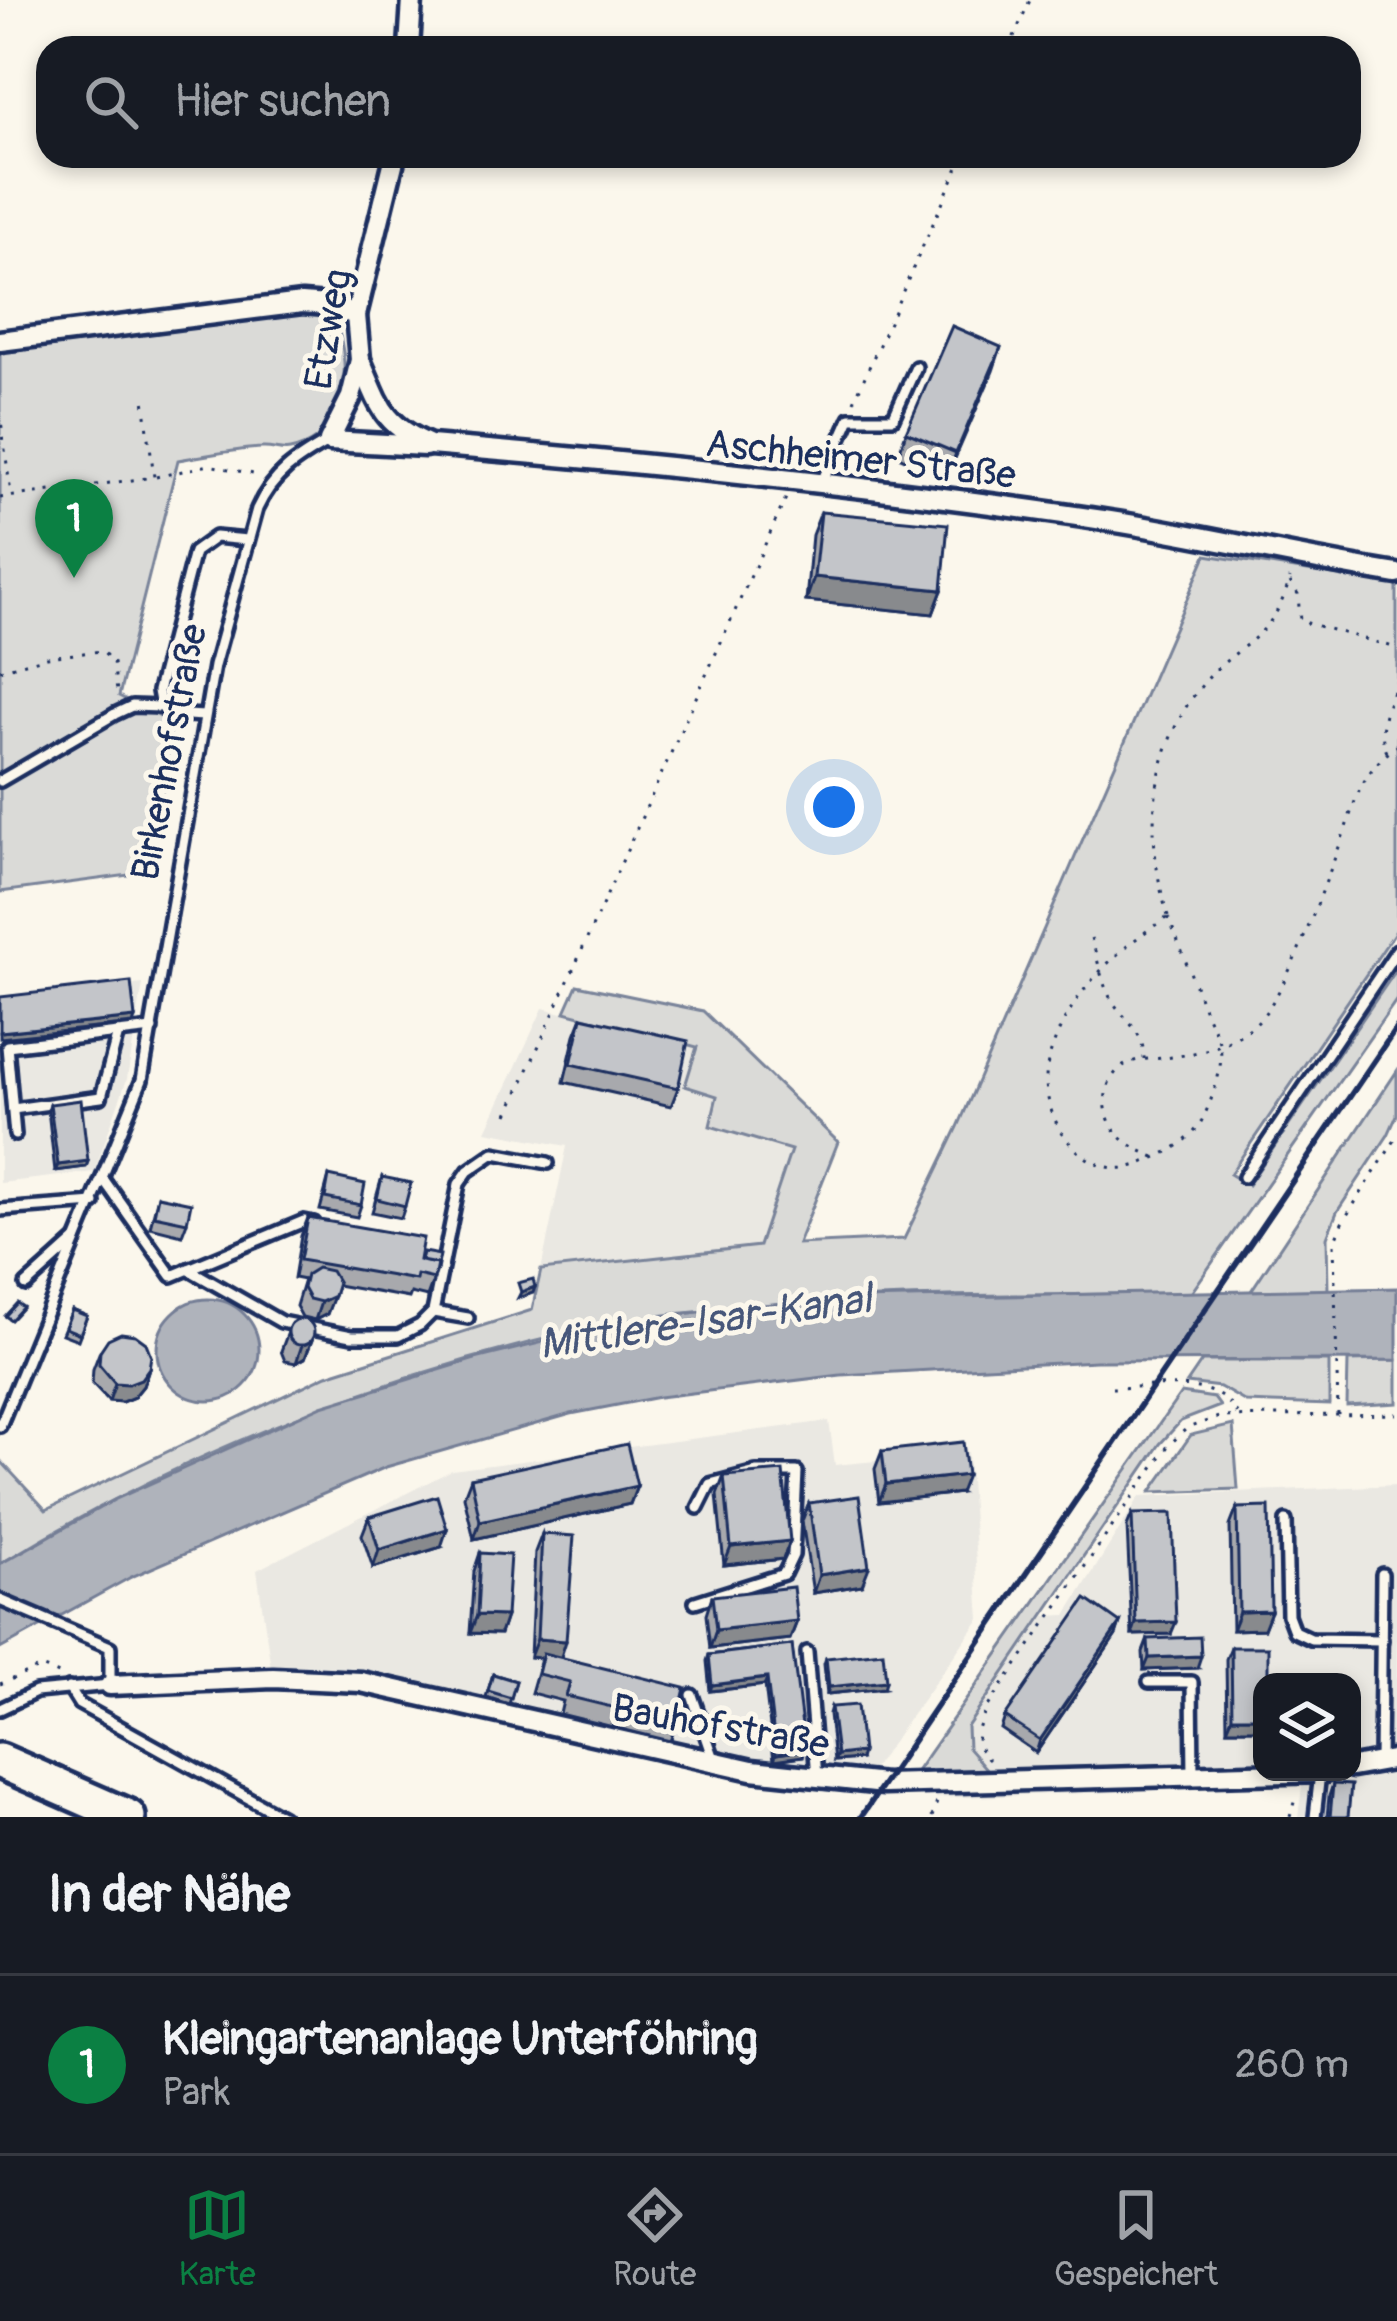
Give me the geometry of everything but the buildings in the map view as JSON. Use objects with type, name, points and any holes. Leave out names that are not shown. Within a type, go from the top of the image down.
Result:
[{"type":"highway","points":[[0,1761],[128,1817]]},
{"type":"street","points":[[410,36],[412,0]]},
{"type":"street","name":"Etzweg","points":[[329,441],[351,397],[360,360],[356,315],[392,168]]},
{"type":"street","points":[[0,341],[302,303],[328,304],[356,315]]},
{"type":"street","points":[[360,360],[383,413],[402,433],[430,446]]},
{"type":"street","points":[[329,441],[430,446]]},
{"type":"street","name":"Aschheimer Straße","points":[[430,446],[794,481],[1098,520],[1397,574]]},
{"type":"street","name":"Bauhofstraße","points":[[110,1684],[273,1678],[361,1682],[716,1763],[817,1778],[897,1784],[1253,1774]]},
{"type":"lane","points":[[821,484],[850,418],[893,418],[916,367]]},
{"type":"lane","name":"Birkenhofstraße","points":[[0,1426],[142,1080],[204,716],[257,509],[289,464],[329,441]]},
{"type":"lane","points":[[161,707],[158,691],[194,552],[215,537],[247,541]]},
{"type":"lane","points":[[0,782],[132,706],[204,716]]},
{"type":"lane","points":[[1244,1177],[1397,950]]},
{"type":"lane","points":[[15,1136],[8,1046],[152,1029]]},
{"type":"lane","points":[[13,1109],[101,1096],[118,1034]]},
{"type":"lane","points":[[188,1269],[281,1322],[352,1336],[398,1336],[433,1312],[459,1184],[468,1171],[494,1153],[548,1163]]},
{"type":"lane","points":[[104,1180],[172,1276],[304,1221],[327,1225]]},
{"type":"lane","points":[[0,1210],[94,1203]]},
{"type":"lane","points":[[26,1285],[79,1237]]},
{"type":"lane","points":[[433,1312],[468,1318]]},
{"type":"lane","points":[[695,1602],[784,1574],[793,1556],[797,1472],[756,1472],[710,1484],[698,1508]]},
{"type":"lane","points":[[1286,1521],[1288,1615],[1294,1631],[1311,1639],[1382,1640]]},
{"type":"lane","points":[[1382,1574],[1389,1760]]},
{"type":"lane","points":[[0,1600],[110,1647],[110,1684],[35,1692],[0,1709]]},
{"type":"lane","points":[[807,1652],[817,1778]]},
{"type":"lane","points":[[1149,1682],[1192,1682],[1193,1776]]},
{"type":"lane","points":[[68,1687],[79,1704],[283,1817]]},
{"type":"lane","points":[[692,1696],[716,1763]]},
{"type":"lane","points":[[1315,1817],[1321,1781]]},
{"type":"path","points":[[1014,36],[1030,0]]},
{"type":"path","points":[[850,418],[957,168]]},
{"type":"path","points":[[144,399],[154,477]]},
{"type":"path","points":[[0,413],[11,496]]},
{"type":"path","points":[[0,498],[208,465],[276,478]]},
{"type":"path","points":[[0,472],[8,471]]},
{"type":"path","points":[[508,1114],[794,481]]},
{"type":"path","points":[[1168,917],[1083,989],[1049,1060],[1045,1086],[1050,1110],[1065,1136],[1093,1162],[1117,1169],[1180,1146],[1201,1125],[1212,1100],[1220,1046],[1168,917],[1154,856],[1155,795],[1165,755],[1187,705],[1204,681],[1262,635],[1276,616],[1289,581],[1298,594],[1300,621],[1397,648]]},
{"type":"path","points":[[0,670],[101,651],[112,663],[120,712]]},
{"type":"path","points":[[1388,753],[1382,743],[1382,723],[1397,680]]},
{"type":"path","points":[[1156,1157],[1124,1143],[1106,1112],[1105,1095],[1112,1075],[1129,1063],[1220,1046],[1257,1023],[1280,993],[1341,842],[1353,796],[1397,746]]},
{"type":"path","points":[[1091,938],[1112,1002],[1136,1027],[1144,1060]]},
{"type":"path","points":[[1338,1417],[1334,1242],[1397,1137]]},
{"type":"path","points":[[1112,1388],[1201,1388],[1220,1394],[1238,1415]]},
{"type":"path","points":[[1011,1779],[976,1746],[976,1731],[989,1705],[1168,1446],[1187,1428],[1238,1415],[1397,1414]]},
{"type":"path","points":[[0,1684],[40,1667],[55,1670],[68,1687]]},
{"type":"path","points":[[1291,1817],[1299,1781]]},
{"type":"shaded area","points":[[315,310],[335,325],[343,353],[342,391],[327,428],[290,450],[252,449],[178,460],[119,696],[172,723],[152,872],[0,892],[0,348]]},
{"type":"shaded area","points":[[1206,555],[1397,585],[1397,929],[1230,1174],[1248,1185],[1397,969],[1397,999],[1191,1293],[900,1297],[784,1304],[647,1317],[553,1337],[388,1384],[307,1413],[149,1482],[0,1564],[0,1460],[46,1510],[327,1375],[532,1310],[541,1270],[759,1246],[791,1150],[710,1126],[717,1096],[685,1086],[697,1047],[565,1012],[577,985],[703,1011],[838,1142],[798,1244],[904,1239],[958,1127]]},
{"type":"shaded area","points":[[143,984],[127,1079],[94,1172],[0,1183],[0,1000]]},
{"type":"shaded area","points":[[543,1008],[697,1047],[718,1096],[792,1150],[760,1246],[541,1270],[567,1146],[486,1131]]},
{"type":"shaded area","points":[[1397,1071],[1397,1115],[1337,1212],[1327,1237],[1328,1290],[1251,1291]]},
{"type":"shaded area","points":[[1397,1360],[1397,1403],[1347,1406],[1348,1361]]},
{"type":"shaded area","points":[[1202,1361],[1329,1361],[1329,1405],[1246,1402],[1220,1387],[1187,1383]]},
{"type":"shaded area","points":[[1181,1393],[1214,1398],[1220,1406],[1181,1421],[1160,1444],[967,1727],[968,1748],[988,1771],[915,1773]]},
{"type":"shaded area","points":[[829,1421],[835,1465],[968,1452],[980,1619],[858,1790],[696,1769],[361,1691],[274,1689],[257,1570],[452,1470]]},
{"type":"shaded area","points":[[1233,1425],[1238,1489],[1151,1492],[1191,1435]]},
{"type":"shaded area","points":[[1397,1485],[1397,1817],[1298,1817],[1302,1786],[936,1798],[915,1773],[987,1771],[968,1748],[967,1727],[1045,1616],[1066,1615],[1140,1496]]},
{"type":"water","name":"Mittlere-Isar-Kanal","points":[[1397,1288],[1397,1360],[1096,1361],[841,1375],[659,1397],[571,1414],[386,1467],[131,1577],[0,1649],[0,1564],[114,1500],[322,1406],[475,1359],[637,1319],[809,1300]]},
{"type":"water","points":[[208,1299],[227,1303],[244,1314],[255,1331],[259,1350],[255,1369],[244,1386],[227,1397],[208,1401],[189,1397],[172,1386],[161,1369],[157,1350],[161,1331],[172,1314],[189,1303]]},
{"type":"railway","points":[[861,1817],[1397,1027]]},
{"type":"place","name":"Kleingartenanlage Unterföhring","points":[[74,578]]}]
